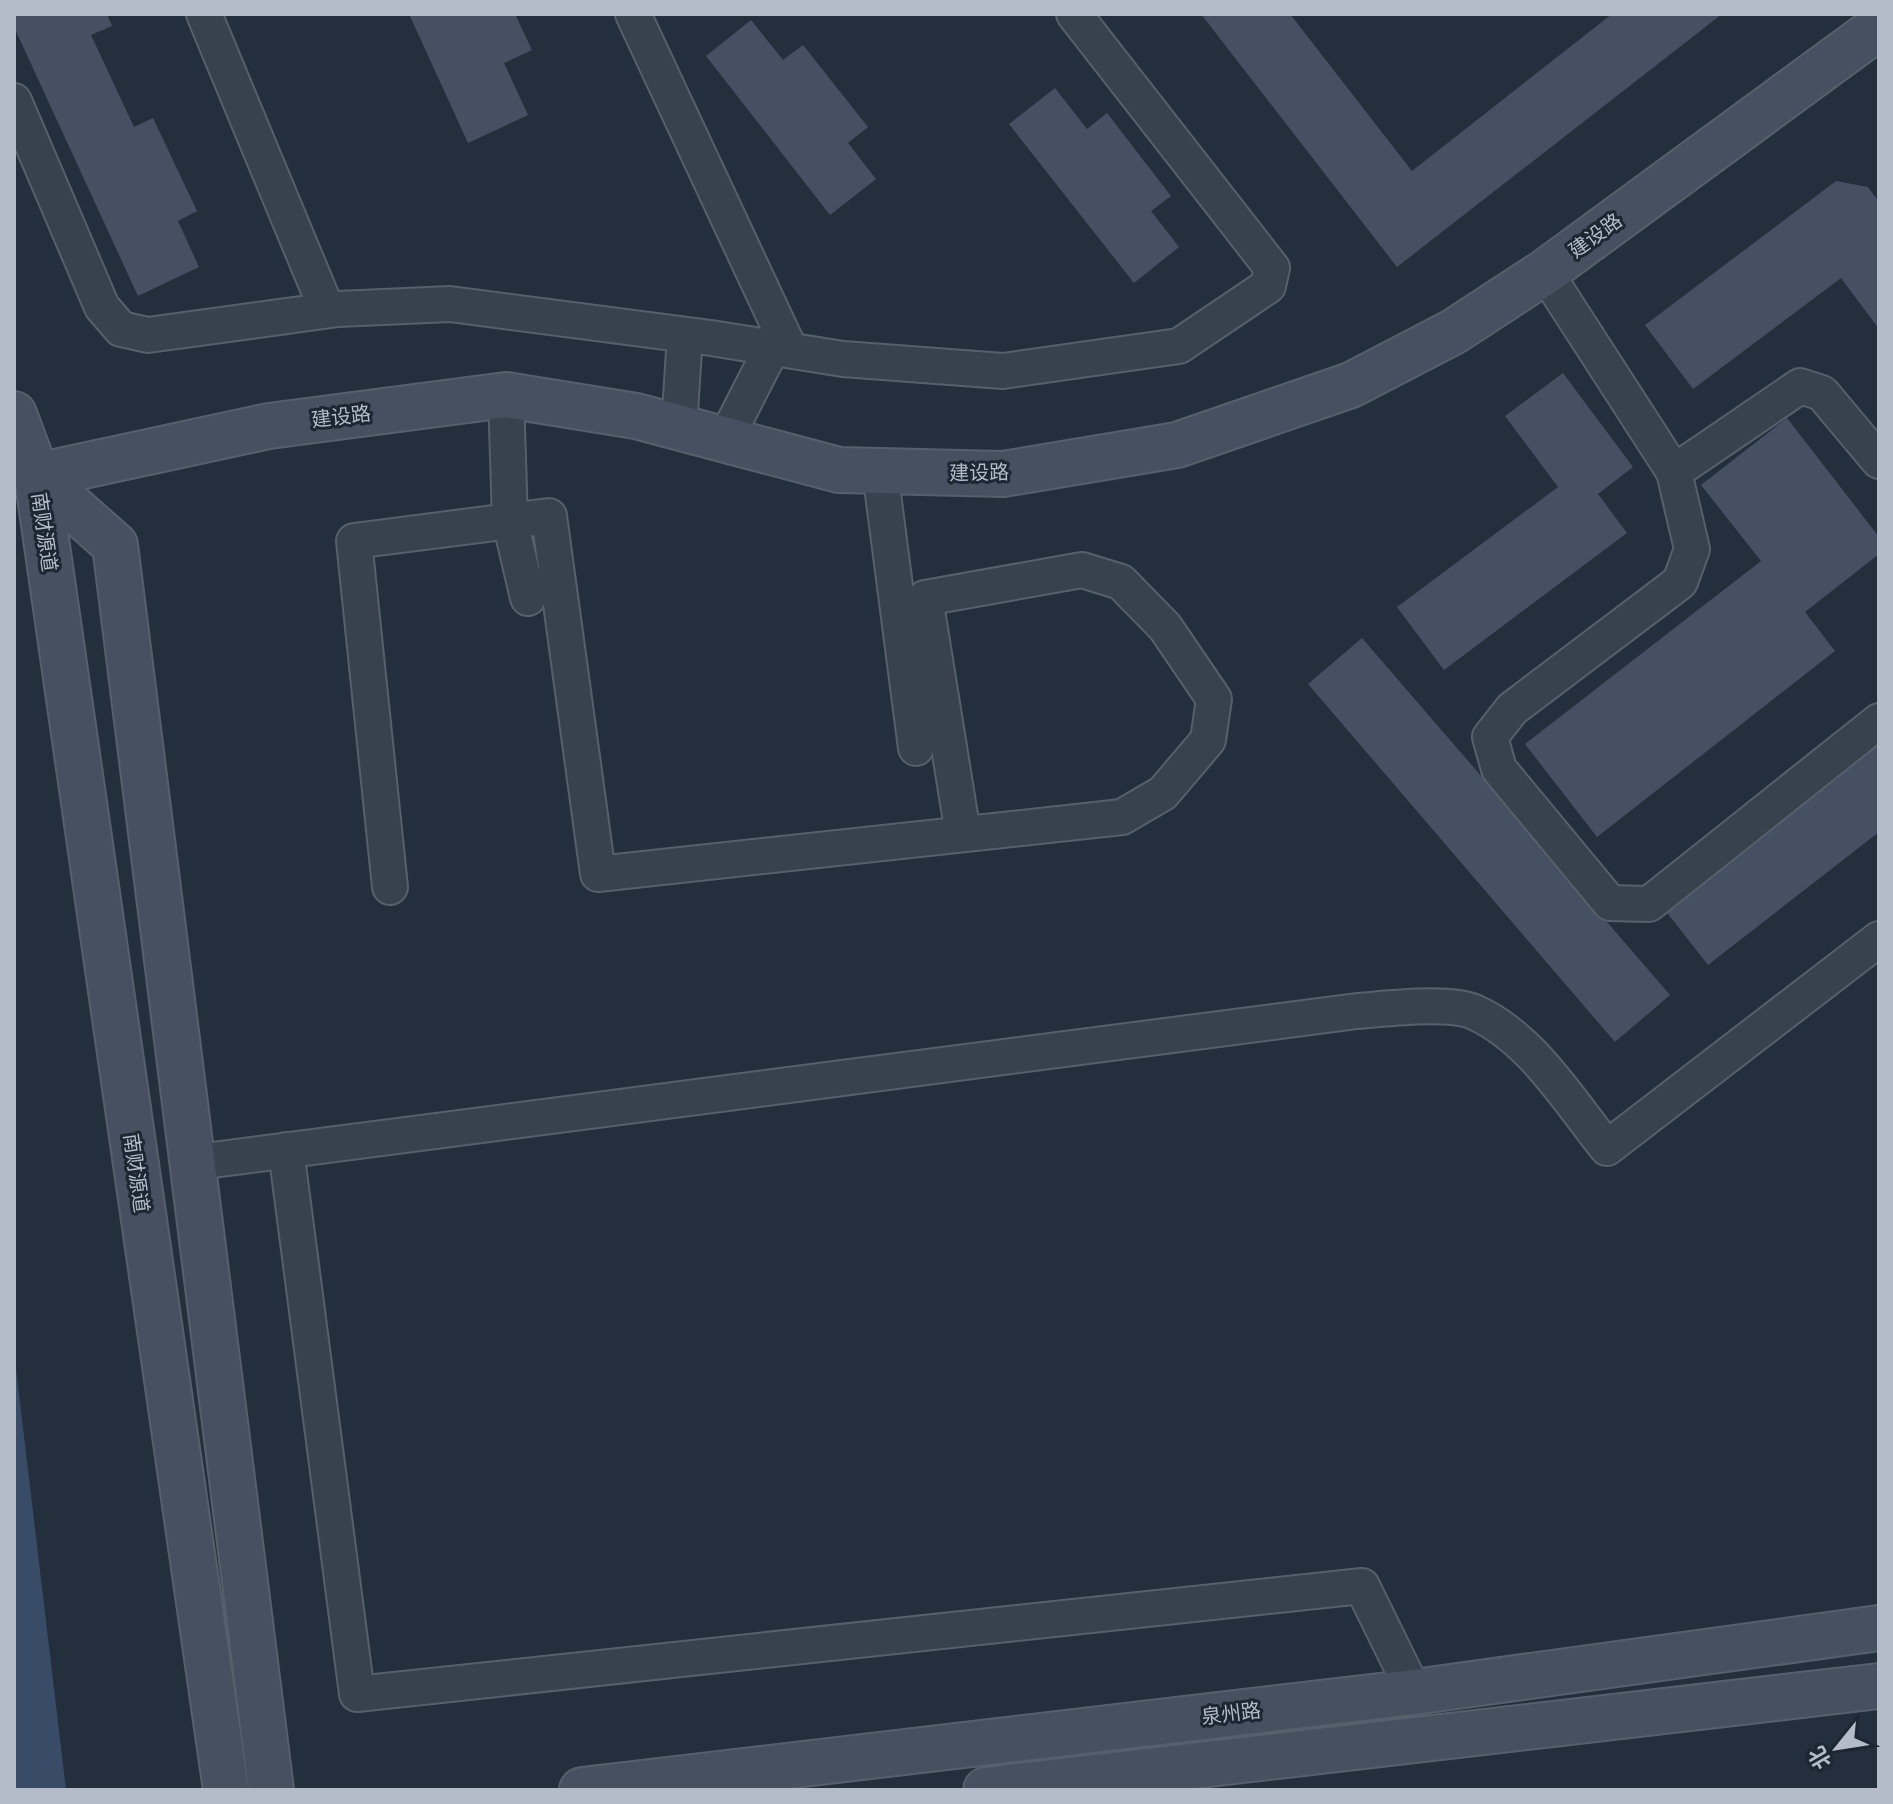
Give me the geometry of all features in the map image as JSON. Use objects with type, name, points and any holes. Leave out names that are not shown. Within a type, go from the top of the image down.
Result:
[{"type":"street","points":[[204,14],[327,310]]},
{"type":"street","points":[[633,14],[781,349]]},
{"type":"street","points":[[14,101],[102,307],[121,329],[148,335],[327,310],[450,304],[843,359],[1003,371],[1179,346],[1268,286],[1272,268],[1074,14]]},
{"type":"street","name":"建设路","points":[[37,476],[269,426],[506,395],[636,416],[839,470],[1003,474],[1177,445],[1351,385],[1453,332],[1545,272],[1879,27]]},
{"type":"street","points":[[1545,272],[1674,472],[1692,549],[1680,582],[1512,709],[1490,737],[1499,769],[1610,903],[1649,904],[1879,721]]},
{"type":"street","points":[[679,428],[685,335]]},
{"type":"street","points":[[725,440],[781,349]]},
{"type":"street","points":[[1674,472],[1800,386],[1822,393],[1879,461]]},
{"type":"street","points":[[506,395],[510,521],[528,598]]},
{"type":"street","points":[[14,414],[37,476]]},
{"type":"street","points":[[880,471],[916,748]]},
{"type":"street","name":"南财源道","points":[[37,476],[115,545],[190,1163],[271,1790]]},
{"type":"street","name":"南财源道","points":[[37,476],[226,1790]]},
{"type":"street","points":[[390,887],[354,541],[549,516],[598,874],[1122,817],[1163,793],[1208,740],[1214,699],[1165,627],[1121,582],[1082,570],[925,598],[893,576]]},
{"type":"street","points":[[925,598],[963,834]]},
{"type":"street","points":[[190,1163],[1357,1011],[1417,1007],[1473,1011],[1525,1047],[1607,1148],[1879,939]]},
{"type":"street","points":[[286,1150],[357,1694],[1362,1586],[1414,1692]]},
{"type":"street","name":"泉州路","points":[[582,1790],[1414,1692],[1879,1628]]},
{"type":"street","points":[[986,1790],[1879,1686]]},
{"type":"water","points":[[14,1352],[60,1739],[66,1790],[14,1790]]},
{"type":"building","points":[[14,14],[107,14],[112,26],[91,35],[134,127],[153,118],[197,211],[178,221],[199,267],[138,296],[14,27]]},
{"type":"building","points":[[409,14],[515,14],[532,50],[504,63],[528,115],[468,143]]},
{"type":"building","points":[[1201,14],[1290,14],[1412,171],[1612,14],[1722,14],[1397,267]]},
{"type":"building","points":[[751,20],[783,60],[803,45],[868,127],[848,143],[876,179],[830,215],[706,56]]},
{"type":"building","points":[[1055,88],[1087,129],[1107,113],[1171,196],[1151,211],[1179,247],[1134,283],[1009,124]]},
{"type":"building","points":[[1836,181],[1868,187],[1879,202],[1879,329],[1841,278],[1693,389],[1645,325]]},
{"type":"building","points":[[1563,373],[1633,467],[1598,494],[1627,533],[1444,670],[1397,607],[1558,487],[1505,416]]},
{"type":"building","points":[[1787,418],[1879,537],[1879,554],[1805,612],[1835,651],[1597,837],[1525,744],[1761,561],[1701,485]]},
{"type":"building","points":[[1362,638],[1670,995],[1615,1042],[1308,684]]},
{"type":"building","points":[[1879,734],[1879,832],[1708,965],[1661,905]]}]
